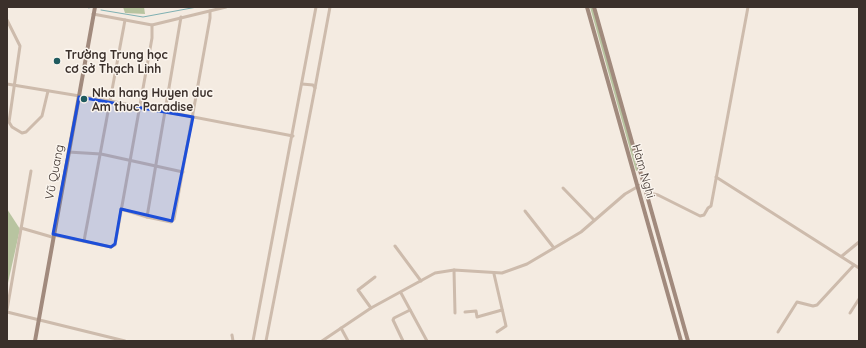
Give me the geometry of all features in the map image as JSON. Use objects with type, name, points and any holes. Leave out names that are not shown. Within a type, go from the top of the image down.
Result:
[{"type":"main road","name":"Vũ Quang","points":[[35,341],[95,7]]},
{"type":"main road","name":"Hàm Nghi","points":[[587,7],[681,341]]},
{"type":"main road","name":"Hàm Nghi","points":[[594,7],[688,341]]},
{"type":"street","points":[[93,14],[152,25],[226,7]]},
{"type":"street","points":[[253,341],[293,136],[316,7]]},
{"type":"street","points":[[266,341],[330,7]]},
{"type":"street","points":[[646,192],[658,194],[695,214],[703,216],[711,206],[748,7]]},
{"type":"street","points":[[121,209],[147,217],[171,222],[173,220],[183,172],[210,18],[210,10]]},
{"type":"street","points":[[147,217],[181,17]]},
{"type":"street","points":[[84,241],[125,20]]},
{"type":"street","points":[[8,23],[20,43],[15,84],[9,108],[8,123],[22,133],[26,132],[42,116],[48,91]]},
{"type":"street","points":[[21,228],[53,236],[114,246],[138,106],[152,38],[152,25]]},
{"type":"street","points":[[7,84],[15,84],[79,97],[138,106],[293,136]]},
{"type":"street","points":[[302,84],[312,85],[315,88]]},
{"type":"street","points":[[68,152],[101,154],[183,172]]},
{"type":"street","points":[[31,171],[8,297],[7,311],[125,341]]},
{"type":"street","points":[[716,177],[859,268]]},
{"type":"street","points":[[322,341],[371,308],[401,293],[435,273],[454,270],[494,274],[502,273],[528,264],[580,232],[625,194],[644,183]]},
{"type":"street","points":[[562,188],[594,220]]},
{"type":"street","points":[[525,211],[554,248]]},
{"type":"street","points":[[842,256],[859,242]]},
{"type":"street","points":[[395,246],[421,281]]},
{"type":"street","points":[[778,332],[797,302],[814,306],[818,305],[854,265]]},
{"type":"street","points":[[454,270],[455,313]]},
{"type":"street","points":[[494,274],[506,326],[497,332]]},
{"type":"street","points":[[371,308],[358,290],[375,277]]},
{"type":"street","points":[[401,293],[427,341]]},
{"type":"street","points":[[850,313],[859,299]]},
{"type":"street","points":[[403,341],[393,320],[394,318],[410,310]]},
{"type":"street","points":[[465,312],[476,311],[478,317],[502,310]]},
{"type":"street","points":[[341,328],[348,341]]},
{"type":"street","points":[[232,335],[233,341]]},
{"type":"highlighted area","points":[[79,97],[193,117],[172,221],[121,209],[115,244],[111,247],[53,234]]},
{"type":"green space","points":[[123,7],[144,7],[145,14],[125,13]]},
{"type":"green space","points":[[590,7],[593,7],[639,170],[636,171]]},
{"type":"green space","points":[[7,209],[20,229],[8,283],[7,281]]},
{"type":"waterway","points":[[101,10],[143,17],[197,7]]},
{"type":"place","name":"Trường Trung học cơ sở Thạch Linh","points":[[57,61]]},
{"type":"place","name":"Nha hang Huyen duc Am thuc Paradise","points":[[84,99]]}]
